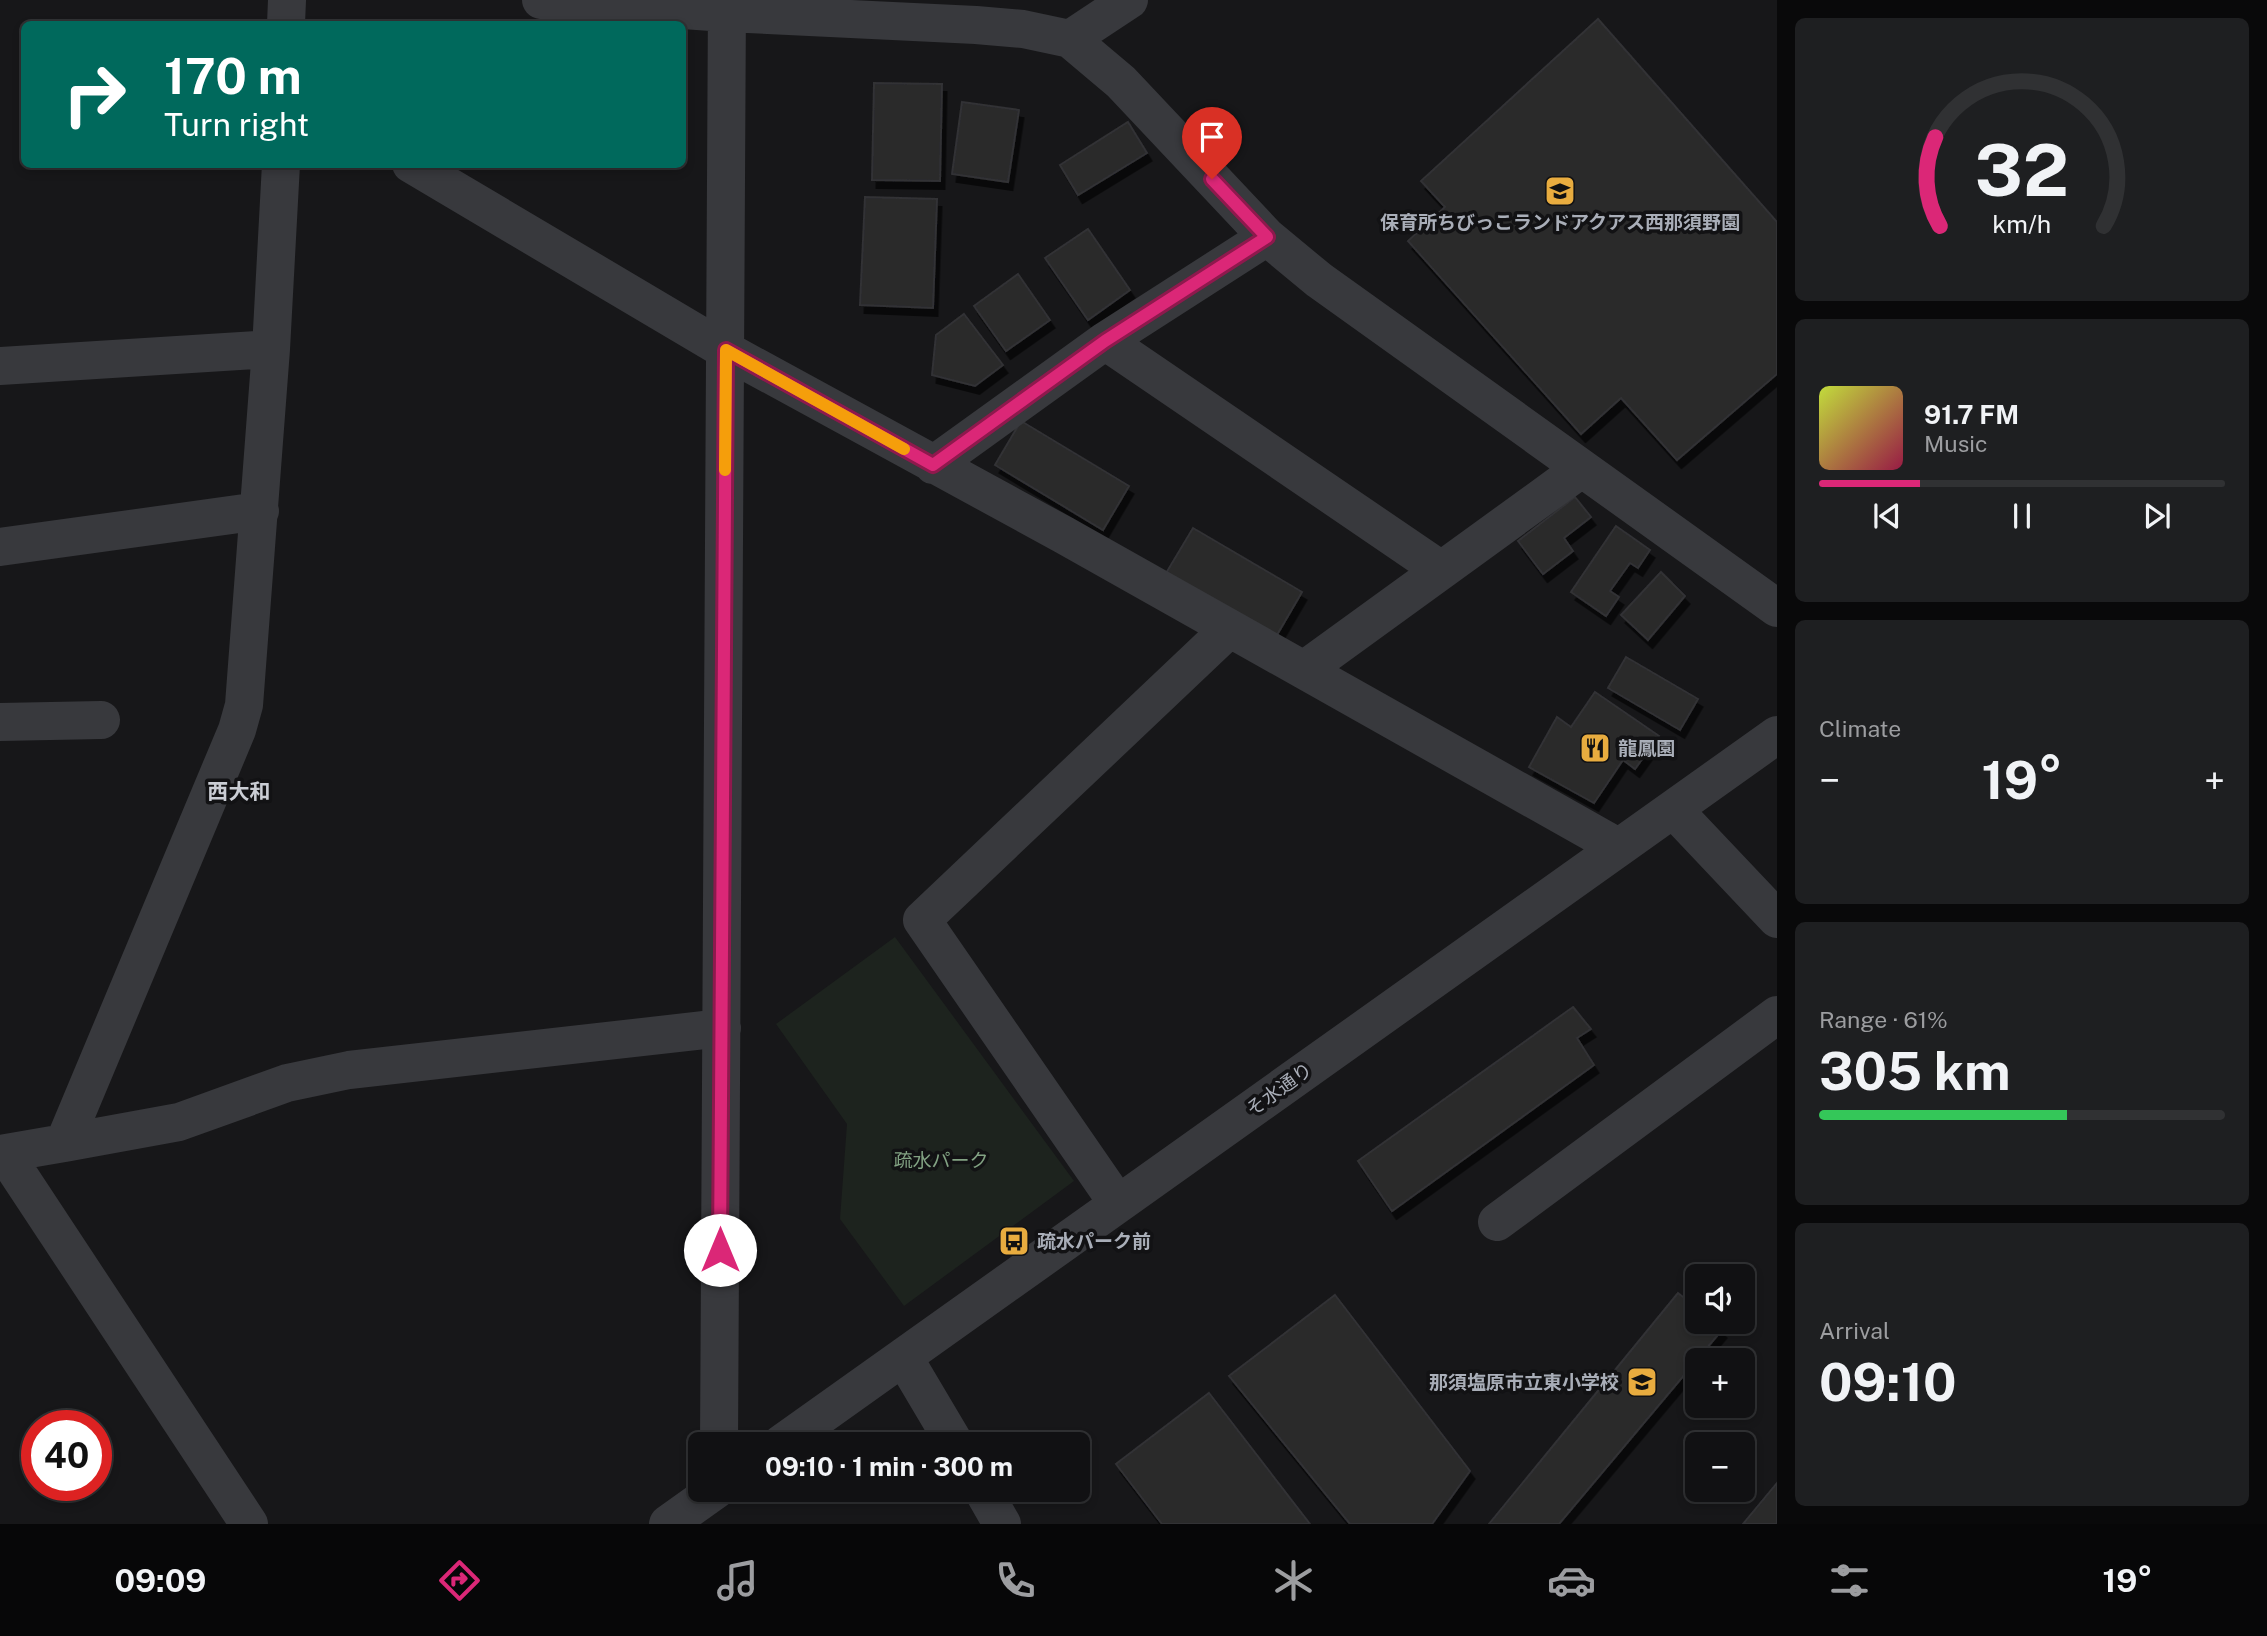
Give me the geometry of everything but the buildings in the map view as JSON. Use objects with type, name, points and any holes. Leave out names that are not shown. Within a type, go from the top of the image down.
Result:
[{"type":"street","points":[[286,21],[287,0]]},
{"type":"street","points":[[541,0],[727,7],[976,25],[1023,29],[1070,39],[1121,82],[1267,237],[1319,280],[1777,608]]},
{"type":"street","points":[[1070,39],[1129,0]]},
{"type":"street","points":[[719,1432],[727,7]]},
{"type":"street","points":[[64,1143],[237,730],[244,705],[260,511],[281,168]]},
{"type":"street","points":[[418,168],[726,350],[1064,535],[1618,847]]},
{"type":"street","points":[[933,465],[1105,341],[1267,237]]},
{"type":"street","points":[[1105,341],[1441,570]]},
{"type":"street","points":[[0,366],[271,349]]},
{"type":"street","points":[[1304,670],[1581,469]]},
{"type":"street","points":[[0,547],[260,511]]},
{"type":"street","points":[[1118,1205],[922,920],[1229,629]]},
{"type":"street","points":[[0,722],[101,720]]},
{"type":"street","name":"そ水通り","points":[[798,1432],[1777,735]]},
{"type":"street","points":[[1673,809],[1777,919]]},
{"type":"street","points":[[1496,1222],[1777,1015]]},
{"type":"street","points":[[249,1524],[3,1154],[179,1122],[287,1083],[349,1070],[722,1028]]},
{"type":"street","points":[[904,1358],[948,1432]]},
{"type":"street","points":[[668,1524],[699,1502]]},
{"type":"street","points":[[718,1502],[718,1524]]},
{"type":"street","points":[[989,1502],[1002,1524]]},
{"type":"green space","name":"疏水パーク","points":[[895,937],[1074,1181],[904,1306],[840,1219],[847,1124],[776,1024]]},
{"type":"slow traffic","points":[[725,470],[726,350],[904,449]]},
{"type":"place","name":"保育所ちびっこランドアクアス西那須野園","points":[[1560,191]]},
{"type":"place","name":"龍鳳園","points":[[1595,748]]},
{"type":"place","name":"疏水パーク前","points":[[1014,1241]]},
{"type":"place","name":"那須塩原市立東小学校","points":[[1642,1382]]},
{"type":"district","name":"西大和","points":[[239,792]]},
{"type":"route","points":[[720,1250],[726,350],[933,465],[1105,341],[1267,237],[1212,179]]}]
